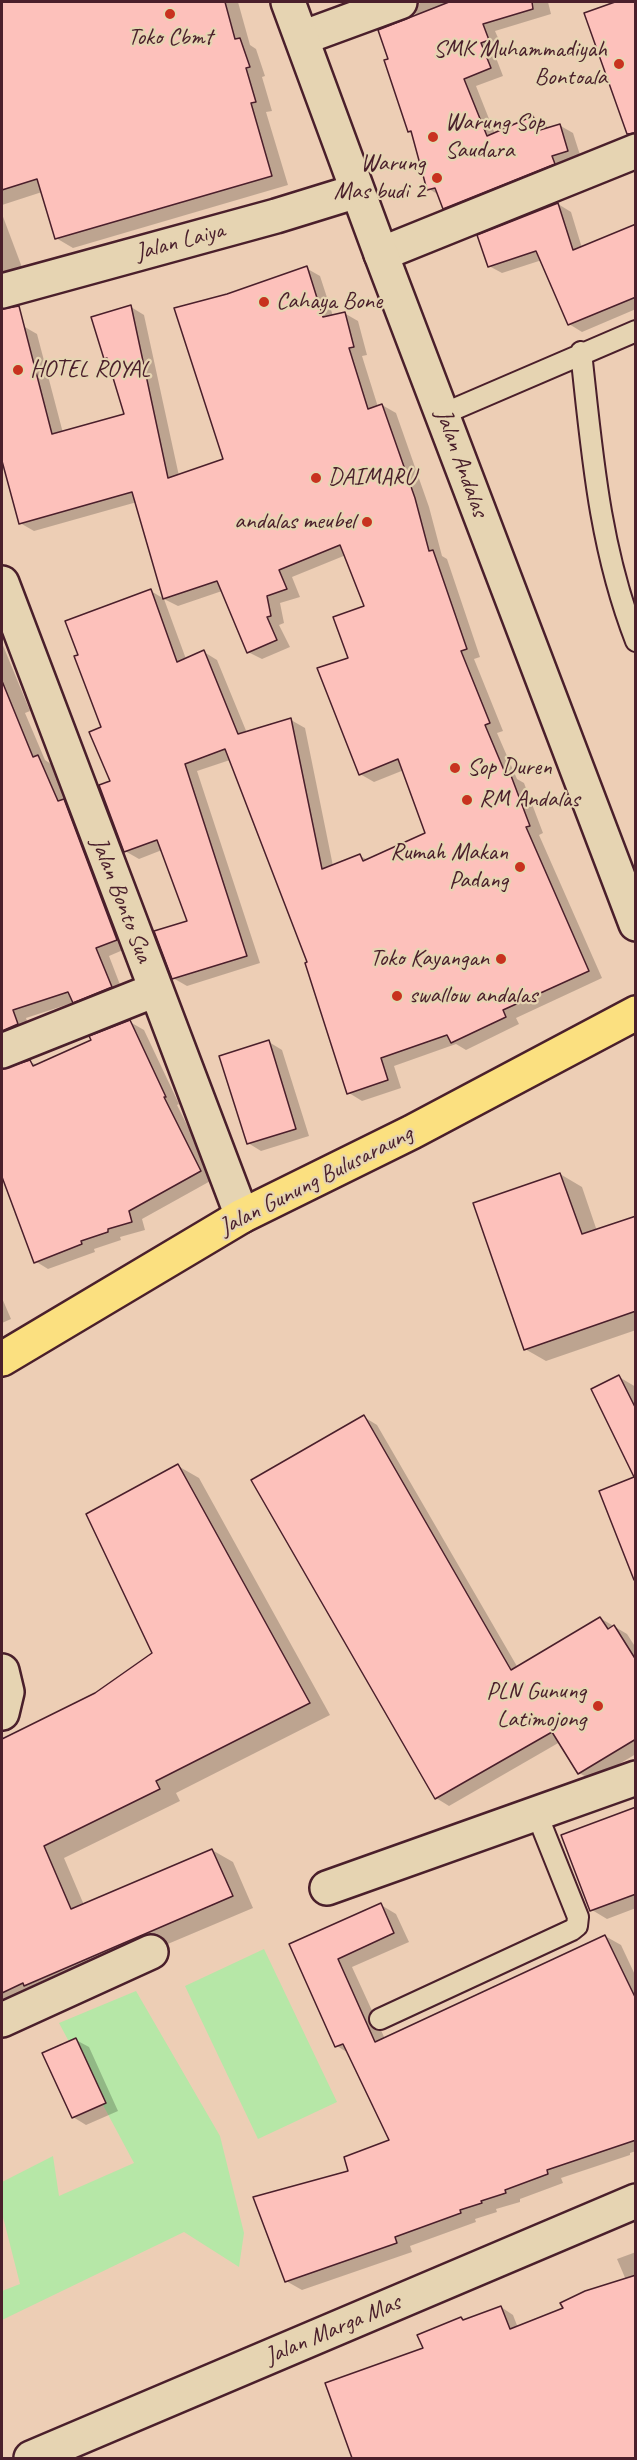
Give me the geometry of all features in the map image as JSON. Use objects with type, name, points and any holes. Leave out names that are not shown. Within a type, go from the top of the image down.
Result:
[{"type":"highway","name":"Jalan Gunung Bulusaraung","points":[[2,1359],[242,1216],[412,1132],[636,1013]]},
{"type":"street","name":"Jalan Andalas","points":[[288,2],[357,191],[636,924]]},
{"type":"street","points":[[302,38],[400,2]]},
{"type":"street","points":[[381,254],[636,151]]},
{"type":"street","name":"Jalan Laiya","points":[[2,291],[276,216],[357,191]]},
{"type":"street","name":"Jalan Bonto Sua","points":[[2,583],[242,1216]]},
{"type":"street","points":[[2,1051],[155,990]]},
{"type":"street","points":[[2,1671],[7,1692],[2,1713]]},
{"type":"street","points":[[327,1888],[636,1778]]},
{"type":"street","points":[[2,2020],[151,1952]]},
{"type":"street","name":"Jalan Marga Mas","points":[[31,2458],[636,2201]]},
{"type":"lane","points":[[443,414],[636,330]]},
{"type":"lane","points":[[581,352],[597,498],[620,599],[636,641]]},
{"type":"lane","points":[[380,2019],[577,1926],[578,1917],[536,1812]]},
{"type":"green space","points":[[264,1949],[337,2102],[258,2139],[185,1986]]},
{"type":"green space","points":[[136,1991],[220,2136],[244,2233],[239,2267],[184,2232],[2,2320],[2,2291],[20,2284],[2,2213],[2,2182],[53,2156],[59,2196],[134,2163],[59,2023]]},
{"type":"building","points":[[2,2],[225,2],[235,39],[240,38],[250,67],[246,68],[256,102],[251,103],[272,176],[55,239],[37,179],[2,190]]},
{"type":"building","points":[[449,2],[532,2],[533,9],[483,24],[489,40],[481,43],[491,68],[464,79],[487,136],[533,116],[540,130],[560,124],[568,151],[552,156],[555,164],[443,209],[435,188],[427,190],[411,131],[408,132],[384,60],[388,59],[378,30]]},
{"type":"building","name":"SMK Muhammadiyah Bontoala","points":[[615,2],[636,2],[636,133],[627,134],[584,13]]},
{"type":"building","points":[[558,203],[573,250],[636,224],[636,297],[568,325],[536,251],[488,267],[477,235]]},
{"type":"building","points":[[307,266],[323,317],[345,312],[354,347],[349,348],[368,409],[382,404],[415,498],[429,551],[433,550],[467,649],[461,651],[490,723],[485,725],[506,775],[510,773],[530,826],[526,827],[589,971],[503,1010],[506,1017],[451,1043],[447,1035],[381,1058],[388,1080],[347,1094],[305,963],[307,962],[225,749],[185,764],[247,956],[172,979],[154,931],[187,921],[157,840],[124,852],[99,785],[110,781],[89,732],[101,727],[74,656],[78,655],[65,621],[151,589],[177,662],[204,650],[238,734],[291,718],[322,869],[360,854],[363,861],[425,833],[398,759],[359,775],[317,668],[348,658],[333,617],[364,606],[340,545],[279,570],[287,589],[267,596],[271,616],[267,617],[277,640],[247,653],[217,581],[163,599],[132,492],[19,524],[2,461],[2,309],[19,306],[52,434],[124,414],[107,358],[104,359],[91,317],[131,305],[168,478],[223,459],[174,308],[227,294]]},
{"type":"building","points":[[2,681],[33,757],[38,755],[58,801],[64,799],[117,940],[96,948],[112,987],[73,1003],[68,992],[13,1010],[18,1024],[2,1031]]},
{"type":"building","points":[[130,1020],[166,1097],[164,1097],[201,1171],[129,1211],[132,1222],[108,1229],[108,1232],[81,1241],[82,1244],[34,1263],[2,1177],[2,1069],[30,1060],[33,1066],[91,1040],[89,1036]]},
{"type":"building","points":[[269,1040],[296,1129],[247,1144],[219,1056]]},
{"type":"building","points":[[560,1173],[582,1234],[636,1216],[636,1311],[524,1350],[473,1203]]},
{"type":"building","points":[[619,1375],[636,1409],[636,1579],[634,1580],[599,1491],[634,1477],[591,1389]]},
{"type":"building","points":[[364,1415],[511,1670],[600,1617],[608,1629],[614,1625],[636,1660],[636,1739],[578,1774],[552,1732],[435,1799],[251,1480]]},
{"type":"building","points":[[178,1464],[310,1703],[156,1781],[160,1789],[44,1846],[71,1909],[212,1849],[233,1896],[24,1986],[23,1983],[2,1993],[2,1739],[95,1693],[152,1653],[86,1514]]},
{"type":"building","points":[[636,1807],[636,1894],[590,1911],[561,1835]]},
{"type":"building","points":[[381,1903],[394,1933],[338,1959],[375,2042],[605,1935],[636,1999],[636,2140],[547,2170],[548,2174],[505,2190],[506,2193],[481,2201],[482,2203],[460,2210],[461,2213],[395,2237],[397,2243],[285,2282],[253,2197],[348,2171],[344,2157],[389,2140],[343,2044],[335,2047],[289,1944]]},
{"type":"building","points":[[76,2038],[106,2103],[72,2118],[42,2053]]},
{"type":"building","points":[[636,2275],[636,2458],[352,2458],[325,2383],[423,2348],[417,2335],[461,2317],[463,2320],[501,2306],[510,2329],[563,2308],[560,2303],[585,2291]]},
{"type":"place","name":"Toko Cbmt","points":[[170,14]]},
{"type":"place","name":"SMK Muhammadiyah Bontoala","points":[[619,64]]},
{"type":"place","name":"Warung Sop Saudara","points":[[433,137]]},
{"type":"place","name":"Warung Mas budi 2","points":[[437,178]]},
{"type":"place","name":"Cahaya Bone","points":[[264,302]]},
{"type":"place","name":"HOTEL ROYAL","points":[[18,370]]},
{"type":"place","name":"DAIMARU","points":[[316,478]]},
{"type":"place","name":"andalas meubel","points":[[367,522]]},
{"type":"place","name":"Sop Duren","points":[[455,768]]},
{"type":"place","name":"RM Andalas","points":[[467,800]]},
{"type":"place","name":"Rumah Makan Padang","points":[[520,867]]},
{"type":"place","name":"Toko Kayangan","points":[[501,959]]},
{"type":"place","name":"swallow andalas","points":[[397,996]]},
{"type":"place","name":"PLN Gunung Latimojong","points":[[598,1706]]}]
